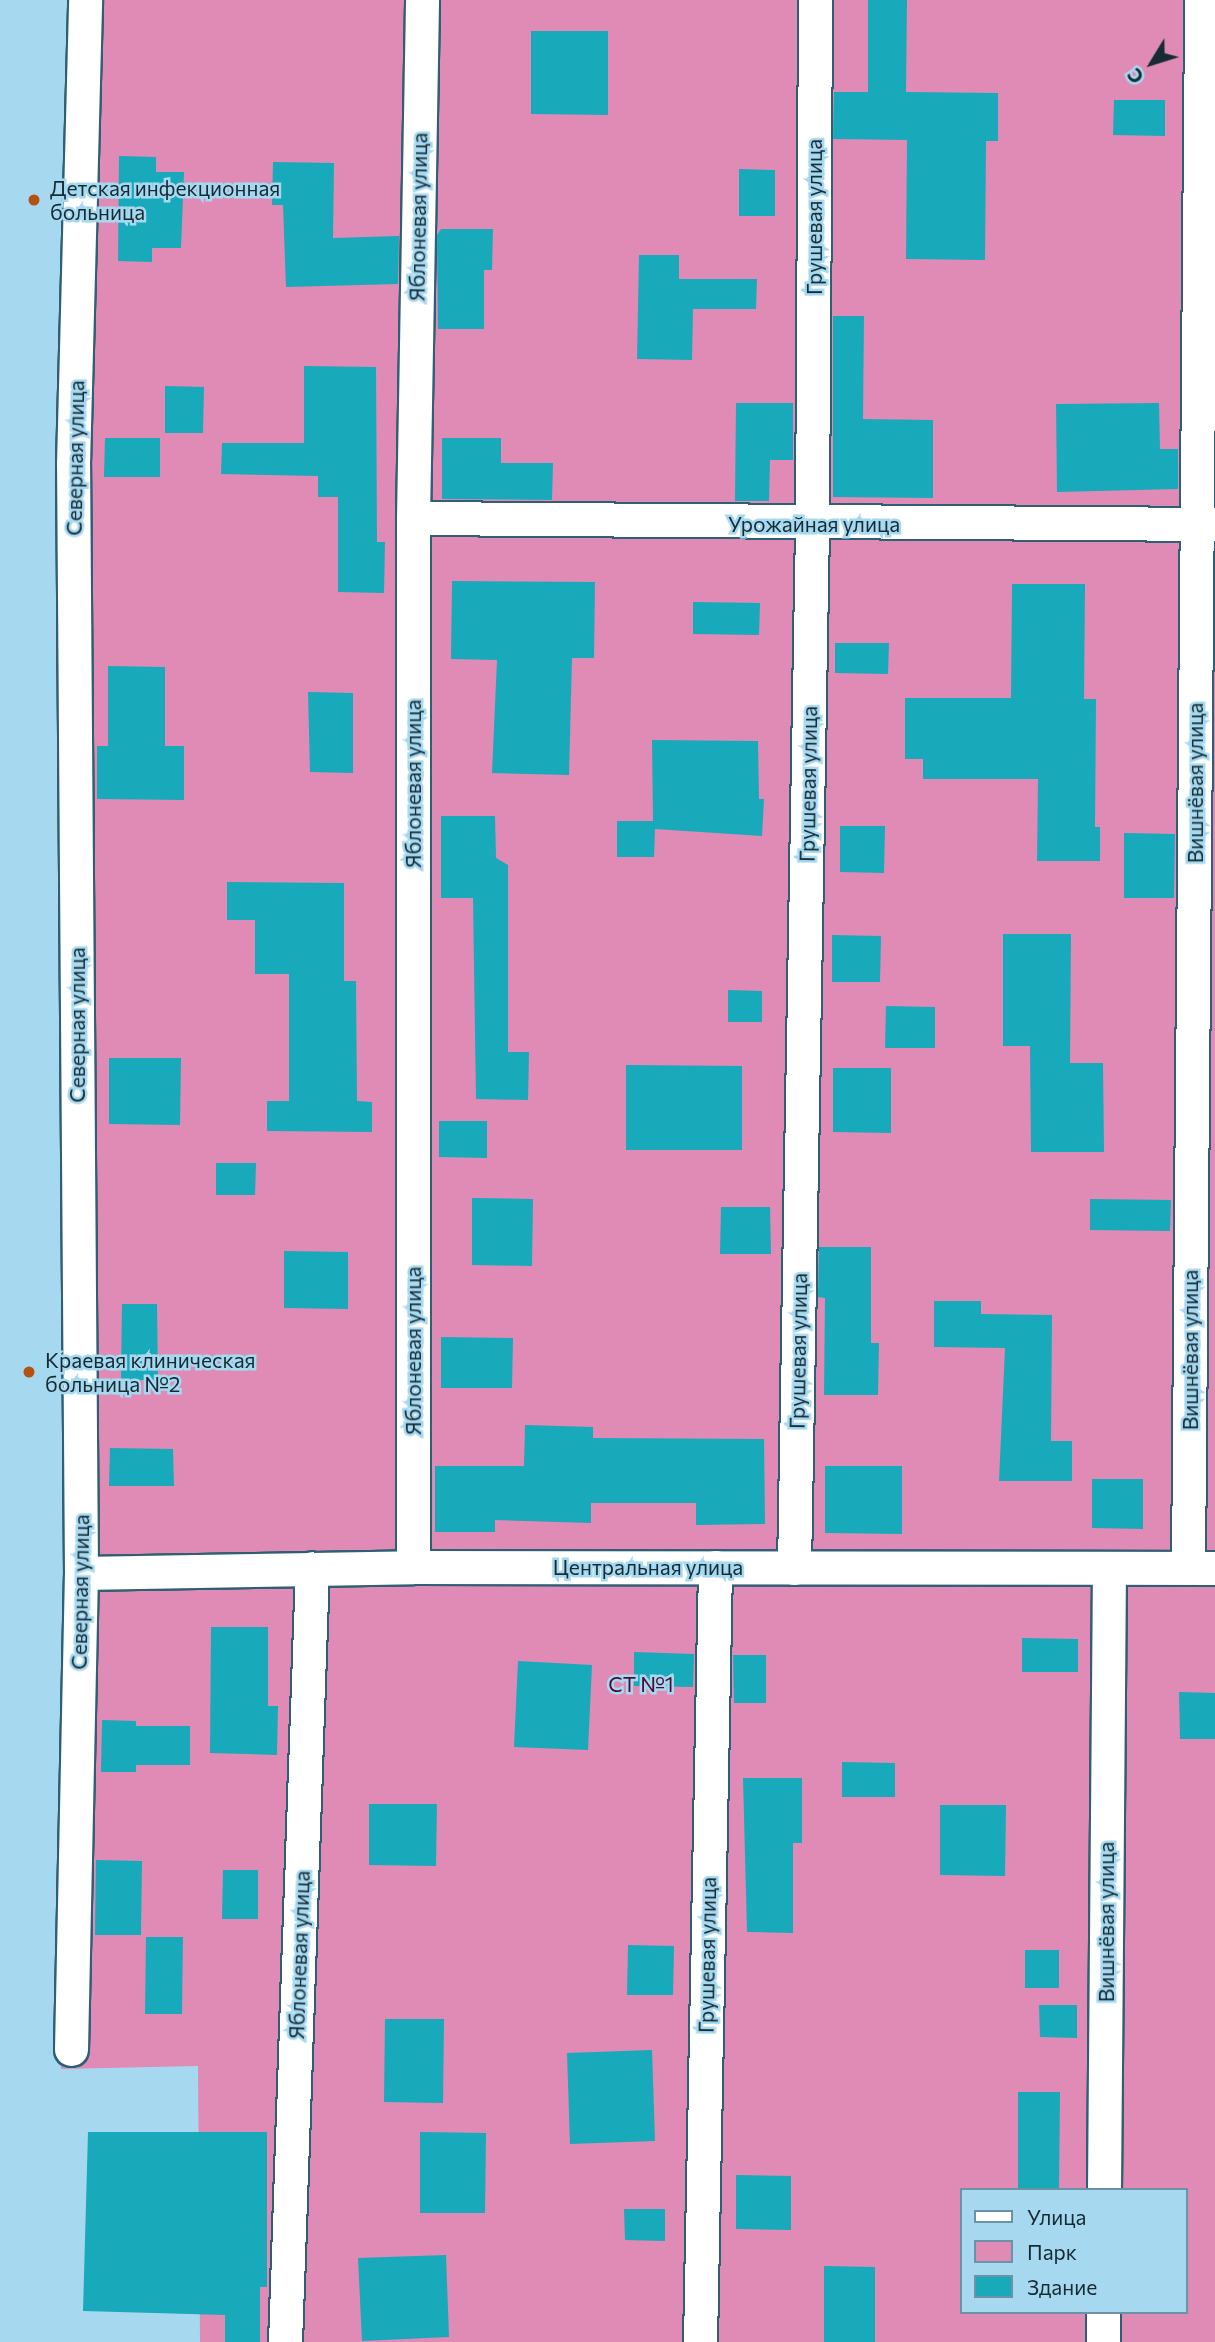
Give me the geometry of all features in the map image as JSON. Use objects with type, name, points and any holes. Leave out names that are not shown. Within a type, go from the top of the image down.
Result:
[{"type":"street","name":"Северная улица","points":[[71,2049],[81,1573],[73,464],[85,0]]},
{"type":"street","name":"Яблоневая улица","points":[[412,1567],[414,518],[422,0]]},
{"type":"street","name":"Грушевая улица","points":[[794,1568],[812,524],[815,0]]},
{"type":"street","name":"Вишнёвая улица","points":[[1202,0],[1206,524],[1202,1567]]},
{"type":"street","name":"Урожайная улица","points":[[414,518],[812,524],[1206,524]]},
{"type":"street","name":"Центральная улица","points":[[81,1573],[412,1567],[1202,1567]]},
{"type":"street","name":"Грушевая улица","points":[[700,2342],[715,1567]]},
{"type":"street","name":"Яблоневая улица","points":[[285,2342],[312,1568]]},
{"type":"street","name":"Вишнёвая улица","points":[[1104,2188],[1109,1569]]},
{"type":"street","points":[[1103,2314],[1103,2342]]},
{"type":"green space","name":"СТ №1","points":[[77,0],[1215,0],[1215,2342],[200,2342],[198,2066],[61,2069],[70,1495]]},
{"type":"building","points":[[868,0],[907,0],[906,92],[998,93],[998,141],[986,141],[985,260],[906,259],[907,140],[833,139],[834,92],[868,92]]},
{"type":"building","points":[[531,31],[608,31],[608,115],[531,114]]},
{"type":"building","points":[[1114,100],[1165,100],[1165,136],[1113,135]]},
{"type":"building","points":[[119,156],[156,157],[156,172],[184,172],[181,248],[152,248],[152,262],[118,261]]},
{"type":"building","points":[[273,162],[334,163],[333,238],[399,236],[398,284],[286,287],[283,205],[272,205]]},
{"type":"building","points":[[739,169],[775,170],[775,216],[739,216]]},
{"type":"building","points":[[441,229],[493,229],[492,270],[484,270],[484,329],[438,329],[437,235]]},
{"type":"building","points":[[639,255],[679,255],[679,279],[757,279],[756,309],[693,309],[692,360],[637,359]]},
{"type":"building","points":[[833,316],[864,316],[863,419],[933,420],[933,498],[833,497]]},
{"type":"building","points":[[304,366],[376,367],[377,542],[385,542],[384,593],[338,592],[338,497],[318,497],[318,476],[221,474],[222,443],[304,443]]},
{"type":"building","points":[[165,386],[204,387],[203,433],[165,433]]},
{"type":"building","points":[[736,403],[793,403],[793,460],[770,460],[769,501],[735,501]]},
{"type":"building","points":[[1159,403],[1160,449],[1178,449],[1178,489],[1057,492],[1056,404]]},
{"type":"building","points":[[105,438],[160,438],[160,477],[104,477]]},
{"type":"building","points":[[442,438],[501,438],[501,463],[553,463],[552,500],[442,499]]},
{"type":"building","points":[[452,581],[595,582],[594,658],[572,658],[569,775],[492,773],[497,660],[451,659]]},
{"type":"building","points":[[1012,584],[1085,584],[1084,699],[1096,699],[1095,827],[1100,827],[1100,861],[1037,861],[1038,779],[923,779],[923,759],[905,759],[905,698],[1011,698]]},
{"type":"building","points":[[693,602],[760,603],[759,635],[693,634]]},
{"type":"building","points":[[835,643],[889,643],[888,674],[835,673]]},
{"type":"building","points":[[108,666],[165,667],[165,746],[184,746],[184,800],[97,799],[97,746],[108,746]]},
{"type":"building","points":[[308,692],[353,693],[353,773],[310,772]]},
{"type":"building","points":[[652,740],[758,741],[759,799],[764,799],[762,836],[655,829],[654,857],[617,857],[617,821],[653,821]]},
{"type":"building","points":[[441,816],[495,816],[496,858],[508,865],[508,1052],[529,1052],[528,1100],[476,1099],[473,898],[441,898]]},
{"type":"building","points":[[840,826],[885,826],[884,873],[840,872]]},
{"type":"building","points":[[1124,833],[1175,834],[1174,898],[1124,898]]},
{"type":"building","points":[[227,882],[344,883],[344,981],[356,981],[357,1101],[372,1102],[372,1132],[267,1131],[267,1101],[289,1101],[289,974],[255,974],[255,920],[227,920]]},
{"type":"building","points":[[1003,934],[1071,934],[1070,1063],[1103,1063],[1104,1152],[1031,1152],[1030,1046],[1003,1046]]},
{"type":"building","points":[[832,935],[881,936],[880,982],[832,982]]},
{"type":"building","points":[[728,990],[762,991],[762,1022],[728,1022]]},
{"type":"building","points":[[886,1006],[935,1007],[935,1048],[885,1048]]},
{"type":"building","points":[[109,1058],[181,1058],[180,1125],[109,1124]]},
{"type":"building","points":[[626,1065],[742,1066],[742,1150],[626,1150]]},
{"type":"building","points":[[833,1068],[891,1068],[891,1133],[833,1132]]},
{"type":"building","points":[[439,1121],[487,1121],[487,1158],[439,1157]]},
{"type":"building","points":[[216,1163],[256,1163],[255,1195],[216,1195]]},
{"type":"building","points":[[472,1198],[533,1199],[532,1266],[472,1265]]},
{"type":"building","points":[[1090,1199],[1171,1200],[1170,1231],[1090,1230]]},
{"type":"building","points":[[721,1207],[770,1207],[771,1254],[720,1254]]},
{"type":"building","points":[[819,1247],[871,1247],[871,1343],[879,1343],[878,1395],[824,1395],[825,1298],[818,1297]]},
{"type":"building","points":[[284,1251],[348,1252],[348,1309],[284,1308]]},
{"type":"building","points":[[934,1301],[981,1301],[981,1314],[1052,1315],[1051,1441],[1072,1441],[1072,1481],[999,1481],[1005,1348],[934,1347]]},
{"type":"building","points":[[122,1304],[157,1304],[158,1380],[121,1380]]},
{"type":"building","points":[[441,1337],[513,1338],[512,1388],[441,1388]]},
{"type":"building","points":[[525,1425],[593,1427],[593,1438],[764,1439],[765,1524],[696,1525],[696,1503],[591,1503],[591,1523],[495,1520],[495,1532],[435,1532],[435,1466],[524,1466]]},
{"type":"building","points":[[110,1448],[173,1449],[174,1486],[109,1486]]},
{"type":"building","points":[[825,1466],[902,1466],[902,1534],[825,1533]]},
{"type":"building","points":[[1092,1479],[1143,1479],[1143,1529],[1092,1528]]},
{"type":"building","points":[[211,1627],[268,1627],[268,1706],[278,1706],[277,1755],[210,1753]]},
{"type":"building","points":[[1022,1638],[1078,1639],[1078,1672],[1022,1672]]},
{"type":"building","points":[[634,1652],[694,1654],[693,1687],[634,1686]]},
{"type":"building","points":[[733,1655],[766,1655],[766,1703],[734,1703]]},
{"type":"building","points":[[518,1661],[592,1665],[588,1750],[514,1747]]},
{"type":"building","points":[[1179,1692],[1215,1693],[1215,1739],[1180,1739]]},
{"type":"building","points":[[102,1720],[136,1721],[136,1726],[190,1726],[190,1765],[136,1765],[136,1772],[101,1772]]},
{"type":"building","points":[[842,1762],[895,1763],[895,1797],[842,1797]]},
{"type":"building","points":[[743,1778],[802,1778],[802,1843],[793,1843],[793,1933],[747,1932]]},
{"type":"building","points":[[369,1804],[437,1804],[436,1866],[369,1865]]},
{"type":"building","points":[[940,1805],[1006,1805],[1005,1876],[940,1875]]},
{"type":"building","points":[[96,1860],[142,1861],[141,1935],[95,1935]]},
{"type":"building","points":[[223,1870],[258,1870],[258,1919],[222,1919]]},
{"type":"building","points":[[146,1937],[183,1937],[182,2014],[145,2014]]},
{"type":"building","points":[[628,1945],[674,1946],[673,1995],[627,1995]]},
{"type":"building","points":[[1025,1950],[1059,1950],[1059,1988],[1025,1988]]},
{"type":"building","points":[[1039,2005],[1077,2005],[1077,2038],[1040,2037]]},
{"type":"building","points":[[385,2019],[444,2019],[443,2103],[384,2102]]},
{"type":"building","points":[[652,2050],[655,2141],[570,2144],[567,2053]]},
{"type":"building","points":[[1018,2092],[1060,2092],[1059,2188],[1018,2188]]},
{"type":"building","points":[[88,2132],[267,2132],[267,2287],[260,2287],[260,2342],[225,2342],[225,2315],[83,2311]]},
{"type":"building","points":[[420,2132],[486,2133],[485,2213],[420,2213]]},
{"type":"building","points":[[736,2175],[791,2176],[791,2230],[736,2229]]},
{"type":"building","points":[[624,2209],[665,2209],[665,2241],[625,2240]]},
{"type":"building","points":[[446,2255],[449,2337],[362,2341],[358,2258]]},
{"type":"building","points":[[824,2266],[875,2267],[875,2342],[824,2342]]},
{"type":"place","name":"Детская инфекционная больница","points":[[34,200]]},
{"type":"place","name":"Краевая клиническая больница №2","points":[[29,1372]]}]
